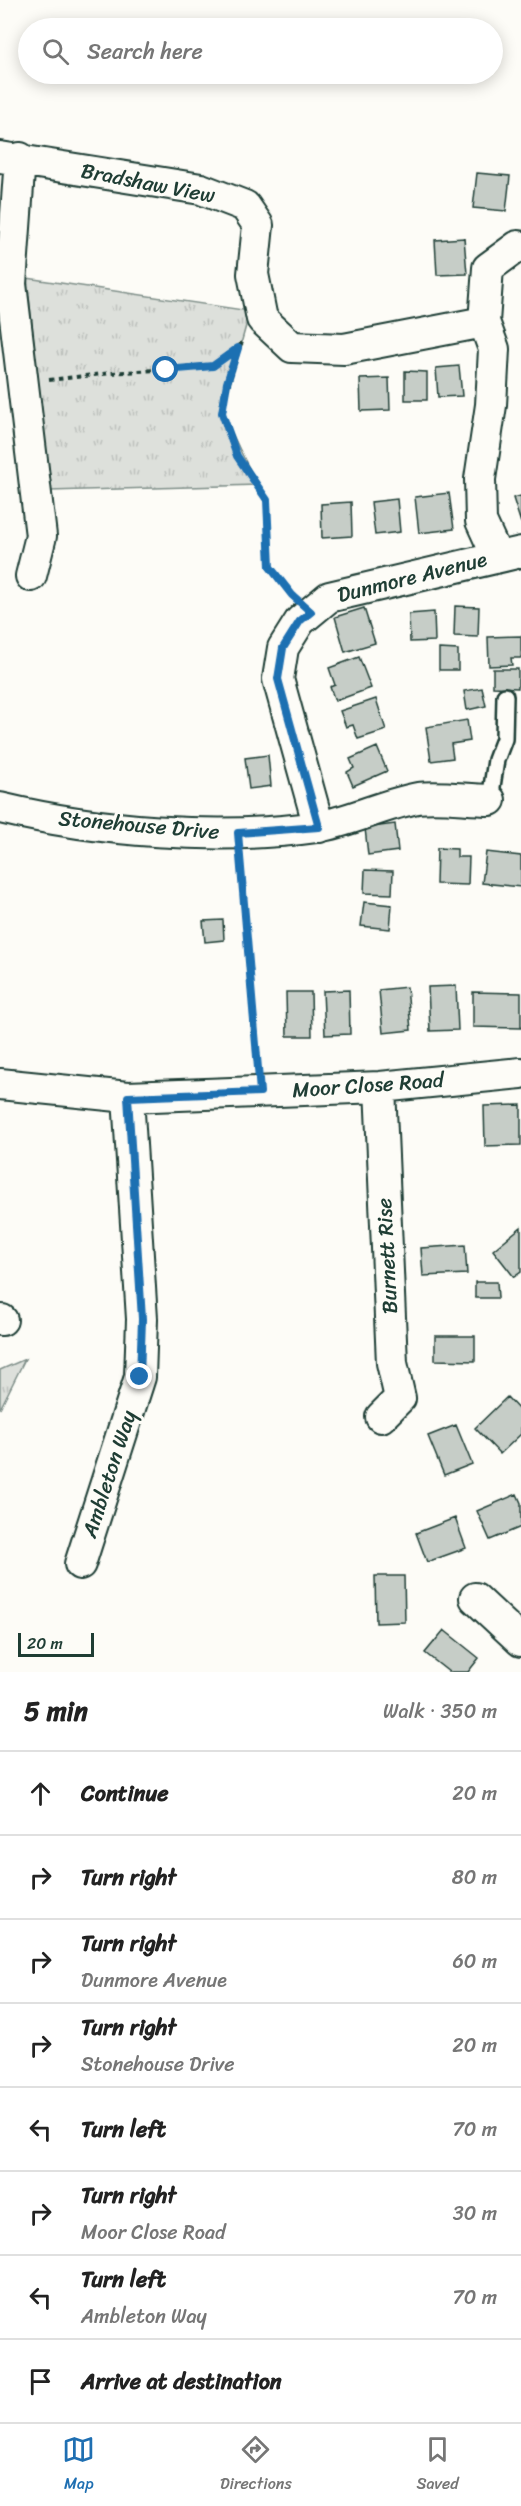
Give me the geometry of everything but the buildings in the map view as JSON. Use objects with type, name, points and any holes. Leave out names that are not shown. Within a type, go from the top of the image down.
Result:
[{"type":"street","name":"Bradshaw View","points":[[31,576],[41,537],[11,386],[10,157],[201,189],[245,206],[258,225],[253,274],[262,319]]},
{"type":"street","name":"Dunmore Avenue","points":[[319,827],[278,679],[283,648],[300,621],[329,597],[440,573],[509,554],[482,521],[480,478],[491,405],[494,349],[484,322],[488,268],[518,246],[521,247]]},
{"type":"street","points":[[262,319],[292,347],[344,349],[484,322]]},
{"type":"street","name":"Stonehouse Drive","points":[[0,808],[24,814],[119,827],[238,833],[319,827],[419,798],[490,800]]},
{"type":"street","name":"Moor Close Road","points":[[0,1084],[128,1097],[380,1087],[521,1073]]},
{"type":"street","name":"Burnett Rise","points":[[380,1087],[392,1363],[400,1398],[381,1418]]},
{"type":"street","name":"Ambleton Way","points":[[80,1564],[140,1377],[142,1319],[128,1097]]},
{"type":"street","points":[[475,1598],[521,1641]]},
{"type":"lane","points":[[490,800],[496,760],[504,739],[505,696]]},
{"type":"path","points":[[11,386],[111,373],[213,366],[238,348],[262,319]]},
{"type":"path","points":[[238,348],[227,383],[222,413],[237,456],[267,500],[270,567],[292,595],[311,612]]},
{"type":"path","points":[[238,833],[260,1092]]},
{"type":"green space","points":[[27,278],[250,311],[222,413],[257,485],[50,491]]},
{"type":"green space","points":[[25,1359],[0,1409],[0,1370]]},
{"type":"route","points":[[140,1377],[142,1319],[128,1097],[260,1092],[238,833],[319,827],[278,679],[283,648],[300,621],[311,612],[292,595],[270,567],[267,500],[237,456],[222,413],[227,383],[238,348],[213,366],[166,370]]}]
